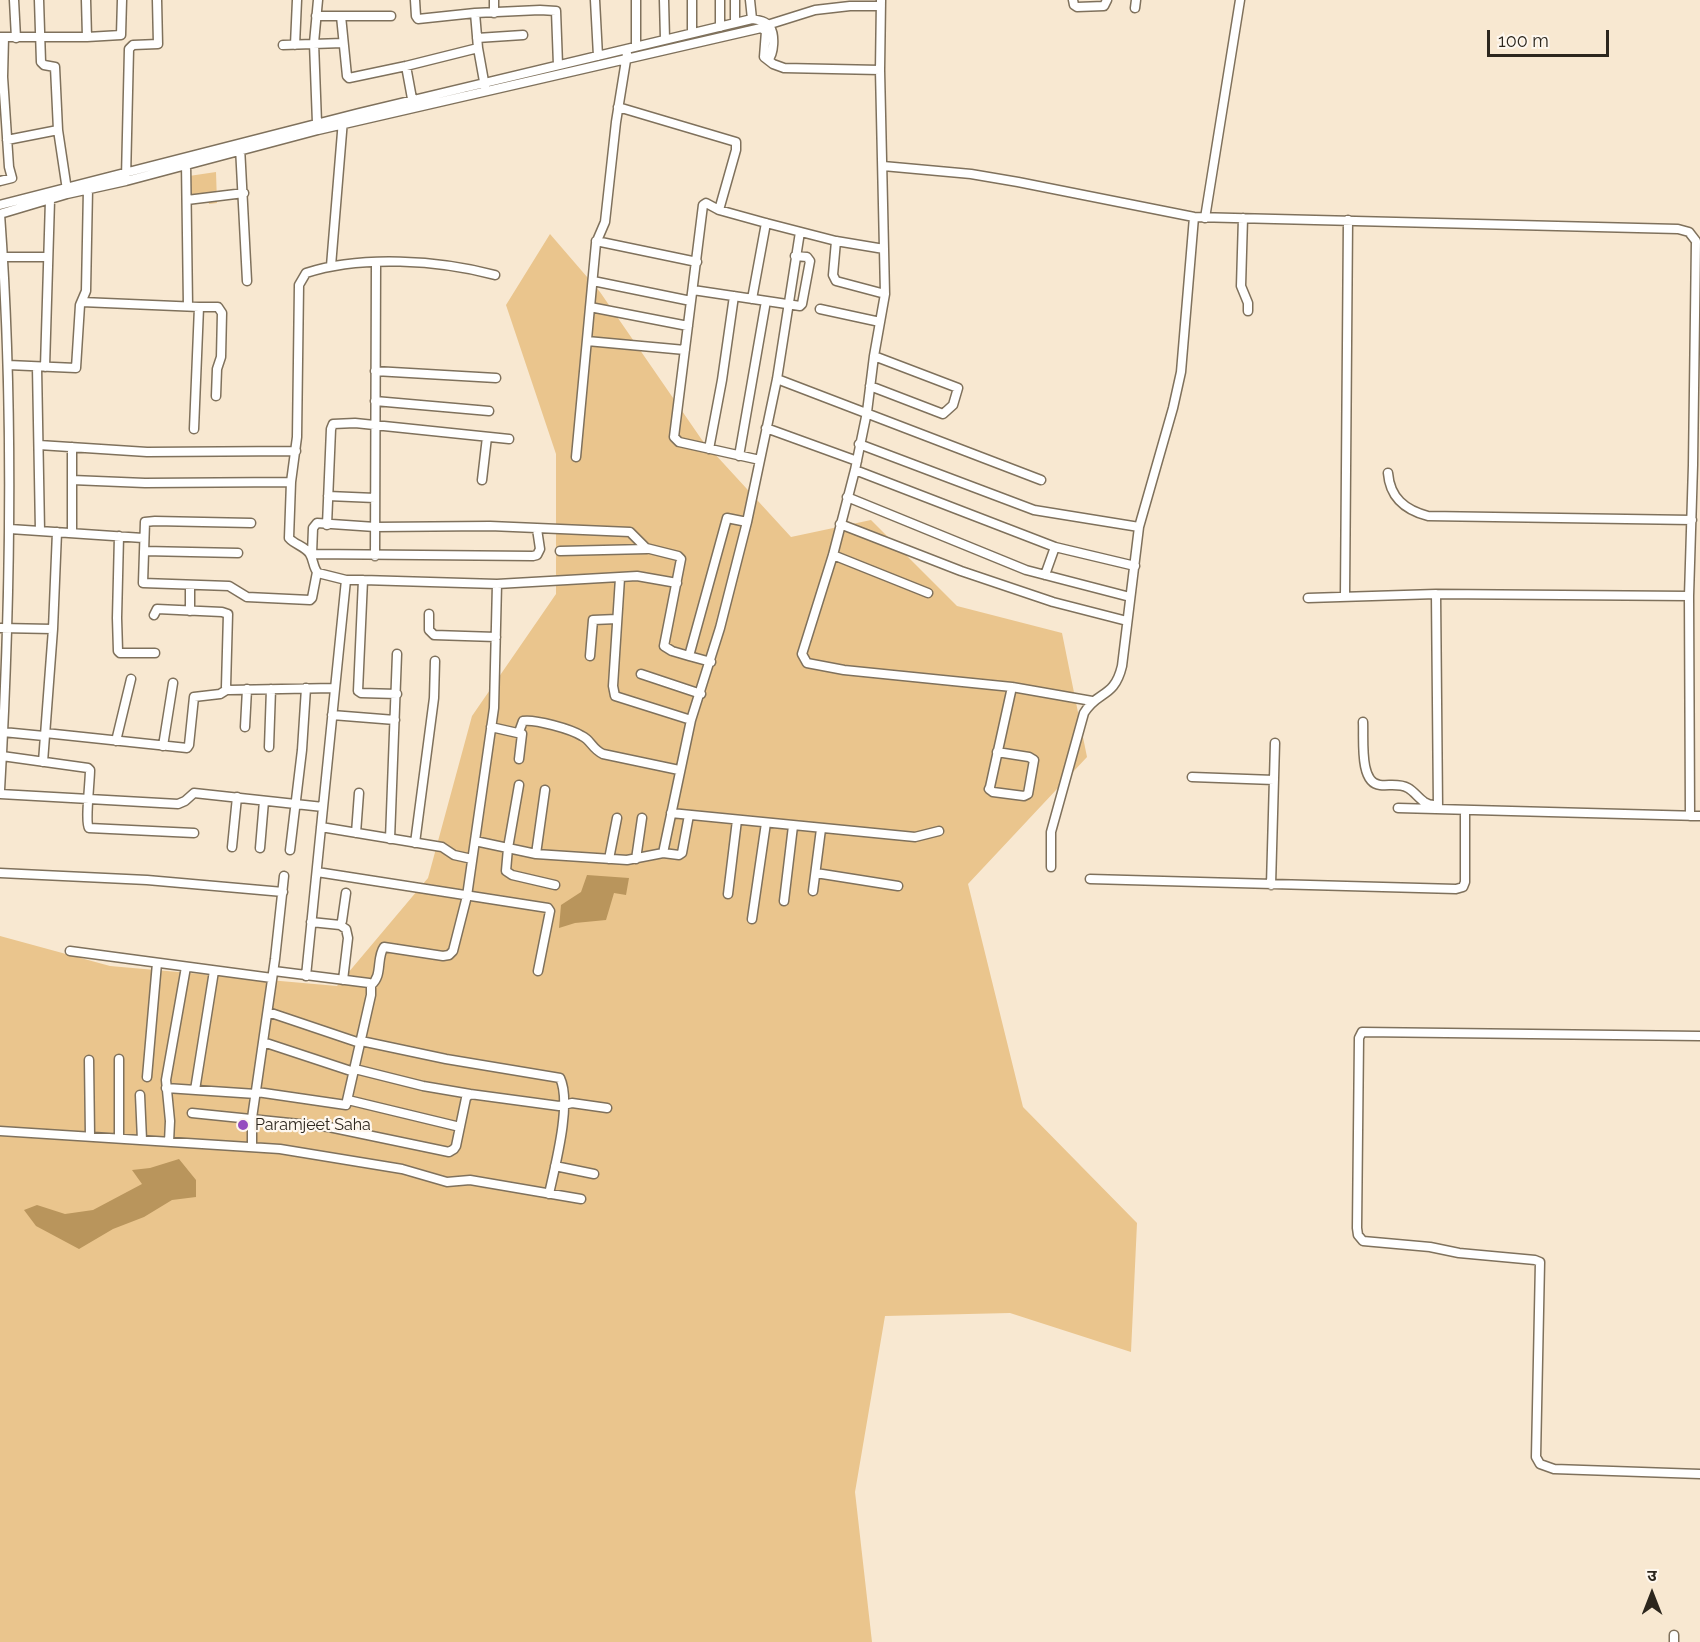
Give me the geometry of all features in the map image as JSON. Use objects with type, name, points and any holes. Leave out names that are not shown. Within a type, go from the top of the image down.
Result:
[{"type":"street","points":[[14,0],[16,38]]},
{"type":"street","points":[[39,0],[42,63],[55,67],[58,130],[67,190]]},
{"type":"street","points":[[86,0],[87,37]]},
{"type":"street","points":[[0,181],[12,179],[2,77],[2,37],[87,37],[122,34],[122,0]]},
{"type":"street","points":[[126,177],[129,50],[133,45],[158,44],[157,0]]},
{"type":"street","points":[[295,45],[297,0]]},
{"type":"street","points":[[317,123],[314,43],[318,0]]},
{"type":"street","points":[[415,0],[417,19],[475,13],[556,11],[558,65]]},
{"type":"street","points":[[494,0],[494,13]]},
{"type":"street","points":[[594,0],[598,56]]},
{"type":"street","points":[[576,457],[596,241],[605,222],[618,107],[630,50],[636,0]]},
{"type":"street","points":[[664,0],[664,39]]},
{"type":"street","points":[[692,0],[692,33]]},
{"type":"street","points":[[720,0],[720,27]]},
{"type":"street","points":[[735,23],[735,1],[749,0],[752,19]]},
{"type":"street","points":[[1073,0],[1077,7],[1104,6],[1107,0]]},
{"type":"street","points":[[1205,218],[1240,0]]},
{"type":"street","points":[[485,87],[558,65],[598,56],[764,26],[815,10],[881,3],[880,70],[885,294],[867,412],[856,466],[833,555],[802,654],[807,663],[844,670],[1012,687],[1092,701]]},
{"type":"street","points":[[475,13],[485,87]]},
{"type":"street","points":[[316,16],[391,16]]},
{"type":"street","points":[[341,16],[349,78],[478,48]]},
{"type":"street","points":[[0,205],[126,177],[630,50],[664,39],[752,19],[764,26],[766,31],[764,57],[784,69],[880,70]]},
{"type":"street","points":[[477,38],[523,36]]},
{"type":"street","points":[[282,45],[343,43]]},
{"type":"street","points":[[406,66],[413,104]]},
{"type":"street","points":[[618,107],[736,142],[736,150],[719,210]]},
{"type":"street","points":[[240,147],[317,123],[343,121]]},
{"type":"street","points":[[331,266],[343,121]]},
{"type":"street","points":[[7,140],[58,130]]},
{"type":"street","points":[[240,147],[247,281]]},
{"type":"street","points":[[186,161],[188,306]]},
{"type":"street","points":[[883,166],[999,179],[1194,218],[1678,229],[1693,235],[1696,242],[1689,596],[1695,816],[1465,810],[1427,804],[1404,786],[1380,785],[1370,781],[1366,771],[1363,722]]},
{"type":"street","points":[[0,175],[10,172]]},
{"type":"street","points":[[126,177],[88,189],[67,190],[50,200],[0,214],[8,365],[4,422],[10,529],[4,628],[0,792],[178,804],[194,793],[323,807]]},
{"type":"street","points":[[8,365],[76,368],[80,305],[86,291],[88,189]]},
{"type":"street","points":[[187,200],[244,193]]},
{"type":"street","points":[[40,531],[41,367],[50,200]]},
{"type":"street","points":[[760,460],[676,442],[674,437],[703,205],[706,203],[719,210],[836,241],[884,249]]},
{"type":"street","points":[[1051,867],[1051,832],[1084,713],[1092,701],[1112,690],[1120,677],[1138,526],[1181,372],[1194,218]]},
{"type":"street","points":[[1243,218],[1241,286],[1248,303],[1248,311]]},
{"type":"street","points":[[1345,595],[1348,220]]},
{"type":"street","points":[[752,299],[766,223]]},
{"type":"street","points":[[663,853],[691,720],[711,662],[747,522],[777,379],[800,232]]},
{"type":"street","points":[[596,241],[697,262]]},
{"type":"street","points":[[836,241],[833,275],[836,281],[885,294]]},
{"type":"street","points":[[693,290],[800,306],[810,261],[807,257],[795,256]]},
{"type":"street","points":[[3,257],[48,257]]},
{"type":"street","points":[[375,556],[376,263]]},
{"type":"street","points":[[495,275],[472,269],[416,263],[331,266],[306,273],[299,285],[296,451],[291,482],[289,538],[311,554],[537,555],[540,549],[537,529]]},
{"type":"street","points":[[592,281],[691,301]]},
{"type":"street","points":[[709,449],[734,296]]},
{"type":"street","points":[[739,456],[766,301]]},
{"type":"street","points":[[82,302],[218,307],[222,313],[221,357],[217,369],[216,396]]},
{"type":"street","points":[[194,429],[200,309],[198,306]]},
{"type":"street","points":[[590,307],[688,326]]},
{"type":"street","points":[[820,309],[880,322]]},
{"type":"street","points":[[587,340],[685,350]]},
{"type":"street","points":[[870,386],[943,414],[953,405],[958,388],[874,356]]},
{"type":"street","points":[[375,371],[496,378]]},
{"type":"street","points":[[777,379],[1041,480]]},
{"type":"street","points":[[375,401],[489,411]]},
{"type":"street","points":[[327,525],[332,426],[336,423],[509,439]]},
{"type":"street","points":[[766,428],[1055,547],[1135,566]]},
{"type":"street","points":[[482,480],[487,437]]},
{"type":"street","points":[[859,444],[1034,510],[1138,526]]},
{"type":"street","points":[[39,445],[147,452],[296,451]]},
{"type":"street","points":[[72,447],[72,533]]},
{"type":"street","points":[[1388,473],[1390,488],[1395,497],[1415,512],[1428,516],[1692,520]]},
{"type":"street","points":[[72,480],[145,483],[291,482]]},
{"type":"street","points":[[328,496],[375,498]]},
{"type":"street","points":[[847,497],[1045,575],[1130,597]]},
{"type":"street","points":[[689,656],[727,518],[747,522]]},
{"type":"street","points":[[251,523],[148,521],[144,524],[143,583],[229,586],[247,597],[310,600],[317,572],[311,554],[314,525],[317,524],[375,527],[490,526],[626,532],[632,534],[647,549]]},
{"type":"street","points":[[840,524],[971,574],[1053,602],[1126,621]]},
{"type":"street","points":[[10,529],[143,538]]},
{"type":"street","points":[[43,762],[53,629],[57,532]]},
{"type":"street","points":[[119,537],[118,651],[120,653],[155,653]]},
{"type":"street","points":[[1045,575],[1055,547]]},
{"type":"street","points":[[560,551],[647,549],[680,558],[664,646],[672,651],[711,662]]},
{"type":"street","points":[[144,551],[238,553]]},
{"type":"street","points":[[833,555],[928,592]]},
{"type":"street","points":[[0,557],[10,557]]},
{"type":"street","points":[[317,572],[346,580],[497,584],[559,582],[575,578],[642,577],[677,583]]},
{"type":"street","points":[[620,578],[613,686],[615,696],[691,720]]},
{"type":"street","points":[[306,976],[346,580]]},
{"type":"street","points":[[363,580],[358,691],[396,694]]},
{"type":"street","points":[[166,1088],[256,1093],[345,1105],[355,1070],[371,995],[371,985],[377,979],[381,951],[384,947],[443,956],[452,954],[467,896],[494,708],[497,584]]},
{"type":"street","points":[[190,586],[190,611]]},
{"type":"street","points":[[1308,598],[1345,595],[1436,594],[1689,596]]},
{"type":"street","points":[[1436,594],[1437,806]]},
{"type":"street","points":[[154,615],[157,609],[228,614],[225,687],[228,689]]},
{"type":"street","points":[[429,614],[429,630],[434,635],[496,636]]},
{"type":"street","points":[[590,656],[593,620],[617,619]]},
{"type":"street","points":[[4,628],[53,629]]},
{"type":"street","points":[[390,839],[397,654]]},
{"type":"street","points":[[414,843],[434,698],[435,661]]},
{"type":"street","points":[[641,674],[701,694]]},
{"type":"street","points":[[116,741],[131,679]]},
{"type":"street","points":[[163,746],[173,683]]},
{"type":"street","points":[[997,752],[1034,760],[1028,794],[1024,796],[993,792],[989,789],[997,752],[1012,687]]},
{"type":"street","points":[[290,850],[302,750],[306,688]]},
{"type":"street","points":[[3,732],[187,748],[194,697],[220,694],[228,689],[334,688]]},
{"type":"street","points":[[245,727],[248,689]]},
{"type":"street","points":[[268,747],[271,689]]},
{"type":"street","points":[[332,715],[395,720]]},
{"type":"street","points":[[519,732],[523,721],[534,721],[585,736],[596,751],[603,754],[680,770]]},
{"type":"street","points":[[491,728],[519,732],[523,736],[519,759]]},
{"type":"street","points":[[1271,885],[1275,743]]},
{"type":"street","points":[[2,756],[88,768],[90,770],[87,824],[89,828],[194,833]]},
{"type":"street","points":[[1192,777],[1274,780]]},
{"type":"street","points":[[519,785],[506,871],[508,874],[555,885]]},
{"type":"street","points":[[536,854],[545,790]]},
{"type":"street","points":[[356,833],[359,793]]},
{"type":"street","points":[[232,846],[237,797]]},
{"type":"street","points":[[260,848],[264,801]]},
{"type":"street","points":[[1398,808],[1437,806]]},
{"type":"street","points":[[1090,879],[1461,888],[1465,882],[1465,810]]},
{"type":"street","points":[[671,813],[915,837],[939,831]]},
{"type":"street","points":[[475,841],[536,854],[609,859],[636,859],[663,853],[679,855],[682,853],[689,815]]},
{"type":"street","points":[[609,859],[617,818]]},
{"type":"street","points":[[636,859],[642,818]]},
{"type":"street","points":[[728,894],[737,820]]},
{"type":"street","points":[[752,919],[766,823]]},
{"type":"street","points":[[784,901],[794,826]]},
{"type":"street","points":[[321,827],[442,847],[454,855],[472,859]]},
{"type":"street","points":[[813,891],[821,829]]},
{"type":"street","points":[[317,872],[550,909],[538,971]]},
{"type":"street","points":[[0,873],[147,880],[283,892]]},
{"type":"street","points":[[816,873],[897,886]]},
{"type":"street","points":[[252,1147],[252,1118],[273,975],[284,876]]},
{"type":"street","points":[[340,925],[346,893]]},
{"type":"street","points":[[311,922],[340,925],[346,929],[348,938],[343,980]]},
{"type":"street","points":[[70,951],[186,967],[306,976],[371,985]]},
{"type":"street","points":[[147,1077],[157,963]]},
{"type":"street","points":[[170,1142],[170,1110],[166,1088],[186,967]]},
{"type":"street","points":[[195,1090],[214,970]]},
{"type":"street","points":[[268,1012],[361,1042],[560,1078],[563,1106],[561,1134],[549,1194]]},
{"type":"street","points":[[1700,1036],[1362,1032],[1359,1036],[1357,1228],[1358,1235],[1363,1241],[1430,1247],[1459,1253],[1540,1262],[1536,1457],[1540,1464],[1554,1469],[1700,1473]]},
{"type":"street","points":[[263,1042],[355,1070],[414,1084],[563,1106],[572,1103],[608,1108]]},
{"type":"street","points":[[119,1059],[119,1138]]},
{"type":"street","points":[[89,1060],[90,1136]]},
{"type":"street","points":[[192,1113],[329,1127],[449,1152],[456,1146],[466,1098],[470,1094]]},
{"type":"street","points":[[140,1095],[142,1140]]},
{"type":"street","points":[[348,1100],[460,1127]]},
{"type":"street","points":[[0,1131],[280,1149],[402,1169],[447,1182],[470,1180],[581,1199]]},
{"type":"street","points":[[555,1166],[594,1174]]},
{"type":"shaded area","points":[[216,172],[217,203],[209,204],[208,198],[191,199],[189,176]]},
{"type":"shaded area","points":[[550,234],[600,292],[702,440],[791,537],[871,520],[957,606],[1062,633],[1087,757],[968,884],[1023,1107],[1137,1223],[1131,1352],[1010,1313],[885,1316],[855,1492],[872,1642],[0,1642],[0,936],[110,966],[337,986],[428,878],[472,716],[556,594],[556,454],[506,305]]},
{"type":"shaded area","points":[[587,875],[629,878],[626,895],[614,893],[606,920],[575,923],[559,928],[561,905],[581,892]]},
{"type":"shaded area","points":[[179,1159],[196,1180],[196,1197],[172,1200],[144,1217],[113,1229],[79,1249],[36,1226],[24,1210],[37,1205],[65,1214],[93,1210],[142,1184],[132,1170],[150,1168]]},
{"type":"place","name":"Paramjeet Saha","points":[[243,1125]]}]
